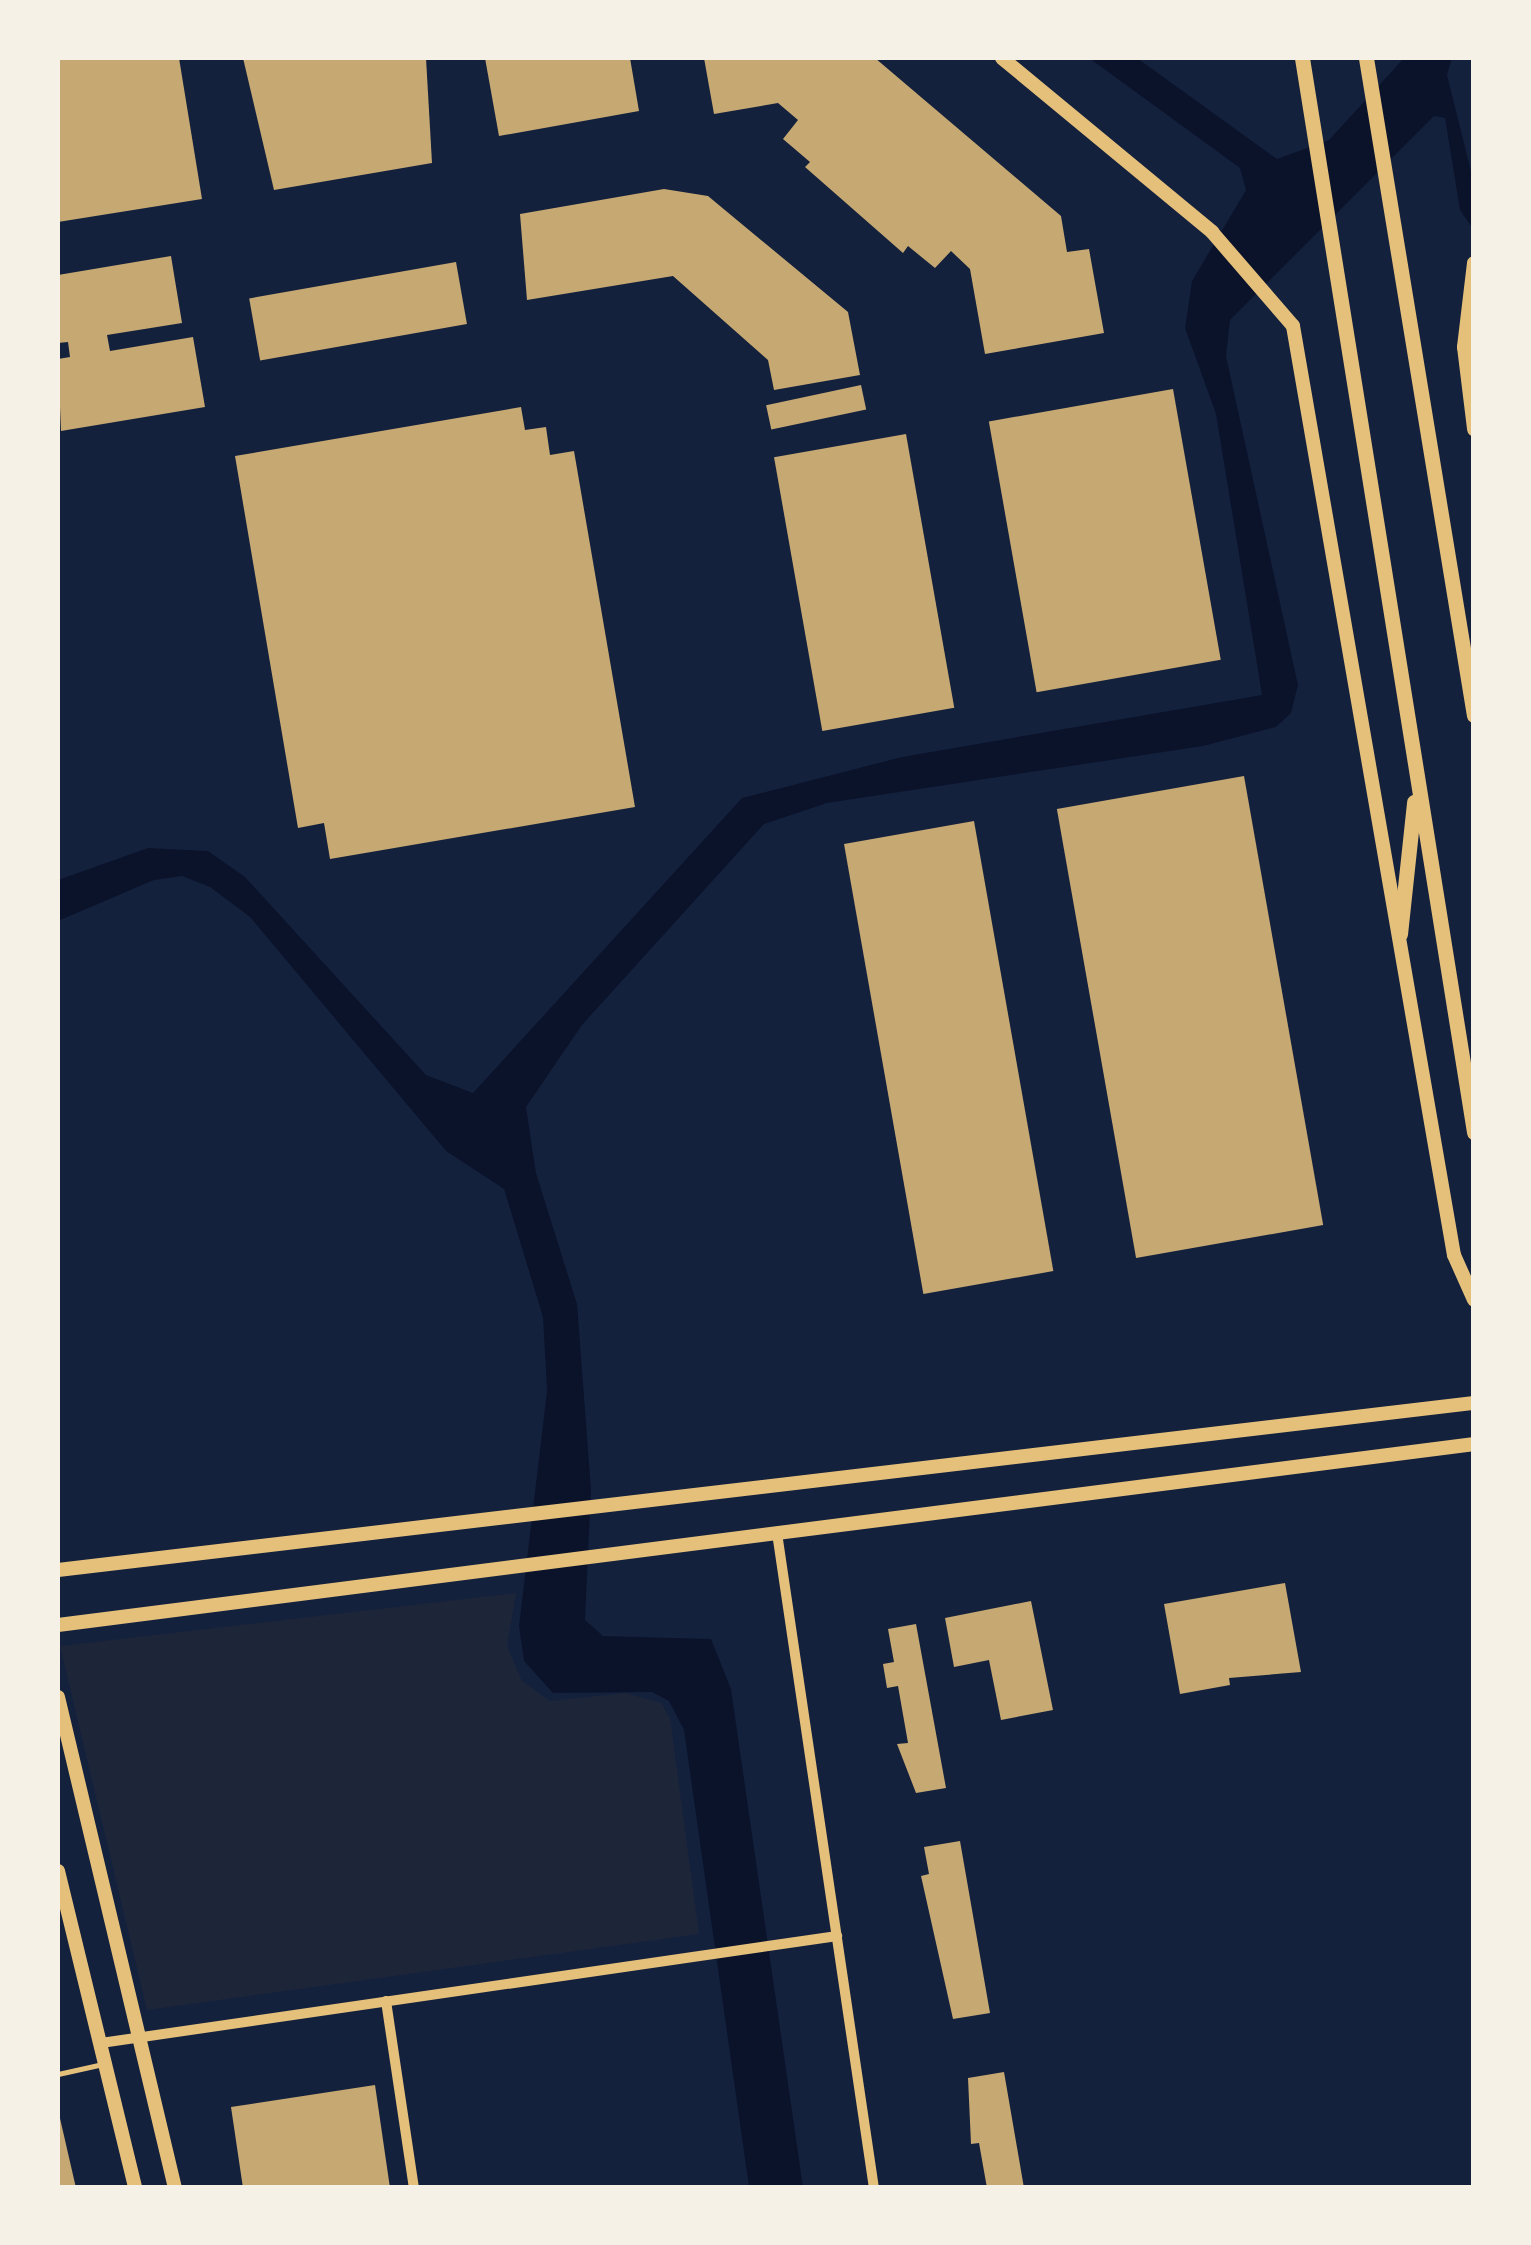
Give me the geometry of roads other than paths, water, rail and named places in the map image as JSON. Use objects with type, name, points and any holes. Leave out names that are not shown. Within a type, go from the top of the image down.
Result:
[{"type":"main road","points":[[1002,58],[1212,232],[1273,297],[1294,326],[1319,444],[1454,1255],[1474,1300]]},
{"type":"main road","points":[[1302,58],[1474,1132]]},
{"type":"main road","points":[[1366,63],[1474,715]]},
{"type":"main road","points":[[1474,263],[1464,347],[1474,429]]},
{"type":"main road","points":[[1400,934],[1417,778]]},
{"type":"main road","points":[[58,1570],[1474,1403]]},
{"type":"main road","points":[[58,1624],[1474,1444]]},
{"type":"main road","points":[[58,1697],[176,2188]]},
{"type":"main road","points":[[58,1872],[136,2188]]},
{"type":"street","points":[[777,1533],[874,2188]]},
{"type":"street","points":[[101,2043],[837,1936]]},
{"type":"street","points":[[386,2001],[414,2188]]},
{"type":"lane","points":[[58,2074],[106,2064]]}]
